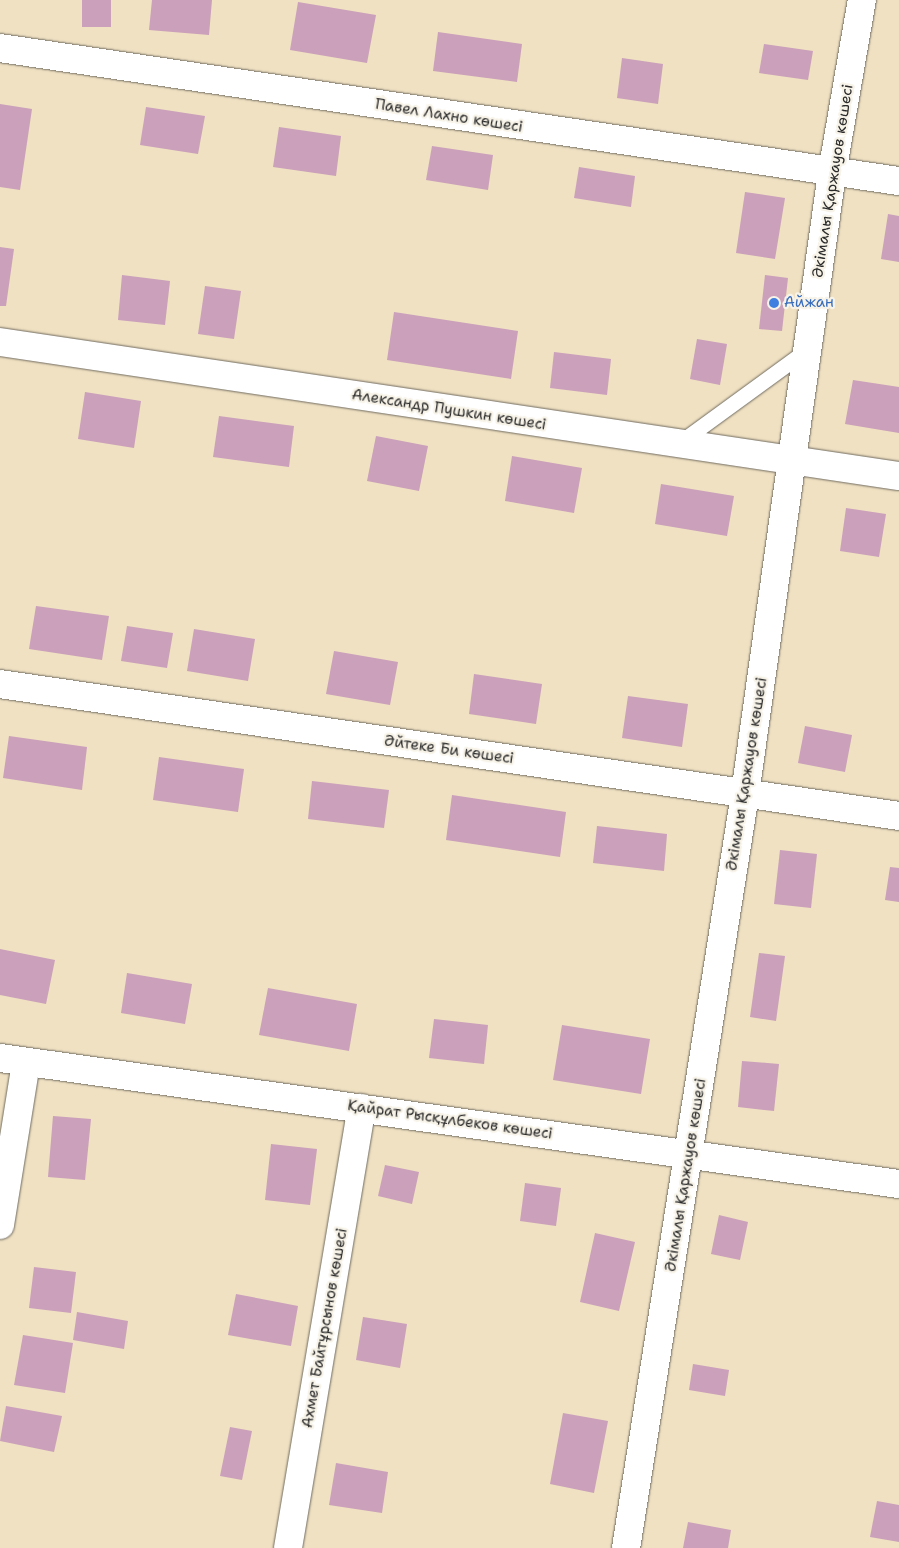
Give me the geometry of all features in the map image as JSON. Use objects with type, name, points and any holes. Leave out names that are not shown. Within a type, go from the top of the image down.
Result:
[{"type":"street","name":"Әкімалы Қаржауов көшесі","points":[[626,1548],[745,794],[832,173],[862,0]]},
{"type":"street","name":"Павел Лахно көшесі","points":[[0,48],[832,173],[899,181]]},
{"type":"street","name":"Александр Пушкин көшесі","points":[[0,342],[899,476]]},
{"type":"street","name":"Әйтеке Би көшесі","points":[[0,684],[899,816]]},
{"type":"street","name":"Қайрат Рысқұлбеков көшесі","points":[[13,1060],[689,1152],[899,1184]]},
{"type":"street","points":[[0,1224],[13,1060]]},
{"type":"street","name":"Ахмет Байтұрсынов көшесі","points":[[288,1548],[362,1108]]},
{"type":"lane","points":[[678,444],[808,348]]},
{"type":"building","points":[[82,0],[111,0],[111,27],[82,27]]},
{"type":"building","points":[[152,0],[212,0],[209,35],[149,30]]},
{"type":"building","points":[[298,2],[376,15],[367,63],[290,50]]},
{"type":"building","points":[[438,32],[522,44],[517,82],[433,71]]},
{"type":"building","points":[[764,44],[813,51],[808,80],[759,73]]},
{"type":"building","points":[[622,58],[663,64],[658,104],[617,98]]},
{"type":"building","points":[[0,104],[32,109],[20,190],[0,187]]},
{"type":"building","points":[[146,107],[205,116],[198,154],[140,145]]},
{"type":"building","points":[[279,127],[341,136],[336,176],[273,167]]},
{"type":"building","points":[[432,146],[493,155],[488,190],[426,180]]},
{"type":"building","points":[[579,167],[635,176],[631,207],[574,198]]},
{"type":"building","points":[[745,192],[785,198],[775,259],[736,253]]},
{"type":"building","points":[[888,214],[899,216],[899,262],[881,259]]},
{"type":"building","points":[[0,247],[14,249],[6,306],[0,306]]},
{"type":"building","points":[[122,275],[170,281],[165,325],[118,320]]},
{"type":"building","name":"Айжан","points":[[765,275],[788,278],[782,331],[759,329]]},
{"type":"building","points":[[205,286],[241,291],[234,339],[198,334]]},
{"type":"building","points":[[394,312],[518,331],[511,379],[387,360]]},
{"type":"building","points":[[697,339],[727,344],[720,385],[690,379]]},
{"type":"building","points":[[554,352],[611,359],[607,395],[550,388]]},
{"type":"building","points":[[853,380],[899,387],[899,433],[845,424]]},
{"type":"building","points":[[85,392],[141,401],[134,448],[78,439]]},
{"type":"building","points":[[219,416],[294,426],[289,467],[213,457]]},
{"type":"building","points":[[376,436],[428,446],[419,491],[367,481]]},
{"type":"building","points":[[512,456],[582,468],[574,513],[505,501]]},
{"type":"building","points":[[661,484],[734,496],[727,536],[655,524]]},
{"type":"building","points":[[846,508],[886,514],[879,557],[840,551]]},
{"type":"building","points":[[36,606],[109,616],[102,660],[29,649]]},
{"type":"building","points":[[127,626],[173,633],[167,668],[121,661]]},
{"type":"building","points":[[194,629],[255,639],[248,681],[187,671]]},
{"type":"building","points":[[334,651],[398,662],[390,705],[326,694]]},
{"type":"building","points":[[474,674],[542,684],[536,724],[469,714]]},
{"type":"building","points":[[628,696],[688,704],[682,747],[622,738]]},
{"type":"building","points":[[805,726],[852,735],[845,772],[798,763]]},
{"type":"building","points":[[9,736],[87,747],[82,790],[3,778]]},
{"type":"building","points":[[159,757],[244,769],[238,812],[153,800]]},
{"type":"building","points":[[312,781],[389,790],[384,828],[308,819]]},
{"type":"building","points":[[452,795],[566,812],[560,857],[446,840]]},
{"type":"building","points":[[597,826],[667,834],[664,871],[593,863]]},
{"type":"building","points":[[780,850],[817,854],[811,908],[774,904]]},
{"type":"building","points":[[890,867],[899,868],[899,902],[885,900]]},
{"type":"building","points":[[0,949],[55,960],[46,1004],[0,995]]},
{"type":"building","points":[[759,953],[785,956],[776,1021],[750,1017]]},
{"type":"building","points":[[127,973],[192,984],[185,1024],[121,1013]]},
{"type":"building","points":[[268,988],[357,1004],[349,1051],[259,1035]]},
{"type":"building","points":[[434,1019],[488,1025],[484,1064],[429,1058]]},
{"type":"building","points":[[562,1025],[650,1039],[641,1094],[553,1080]]},
{"type":"building","points":[[742,1061],[779,1064],[774,1111],[738,1107]]},
{"type":"building","points":[[53,1116],[91,1119],[85,1180],[48,1177]]},
{"type":"building","points":[[271,1144],[317,1149],[310,1205],[265,1200]]},
{"type":"building","points":[[385,1165],[419,1172],[412,1204],[378,1196]]},
{"type":"building","points":[[525,1183],[561,1188],[556,1226],[520,1221]]},
{"type":"building","points":[[719,1215],[748,1222],[740,1260],[711,1254]]},
{"type":"building","points":[[595,1233],[635,1242],[619,1311],[580,1302]]},
{"type":"building","points":[[34,1267],[76,1272],[71,1313],[29,1308]]},
{"type":"building","points":[[236,1294],[298,1306],[291,1346],[228,1335]]},
{"type":"building","points":[[77,1312],[128,1321],[124,1349],[73,1340]]},
{"type":"building","points":[[363,1317],[407,1324],[400,1368],[356,1360]]},
{"type":"building","points":[[23,1335],[73,1343],[65,1393],[14,1385]]},
{"type":"building","points":[[693,1364],[729,1370],[725,1396],[689,1390]]},
{"type":"building","points":[[6,1406],[62,1416],[54,1452],[0,1441]]},
{"type":"building","points":[[563,1413],[608,1421],[594,1493],[550,1484]]},
{"type":"building","points":[[230,1427],[252,1431],[242,1480],[220,1476]]},
{"type":"building","points":[[336,1463],[388,1472],[382,1513],[329,1505]]},
{"type":"building","points":[[877,1501],[899,1505],[899,1542],[870,1537]]},
{"type":"building","points":[[688,1522],[731,1530],[728,1548],[683,1548]]},
{"type":"place","name":"Айжан","points":[[774,303]]}]
